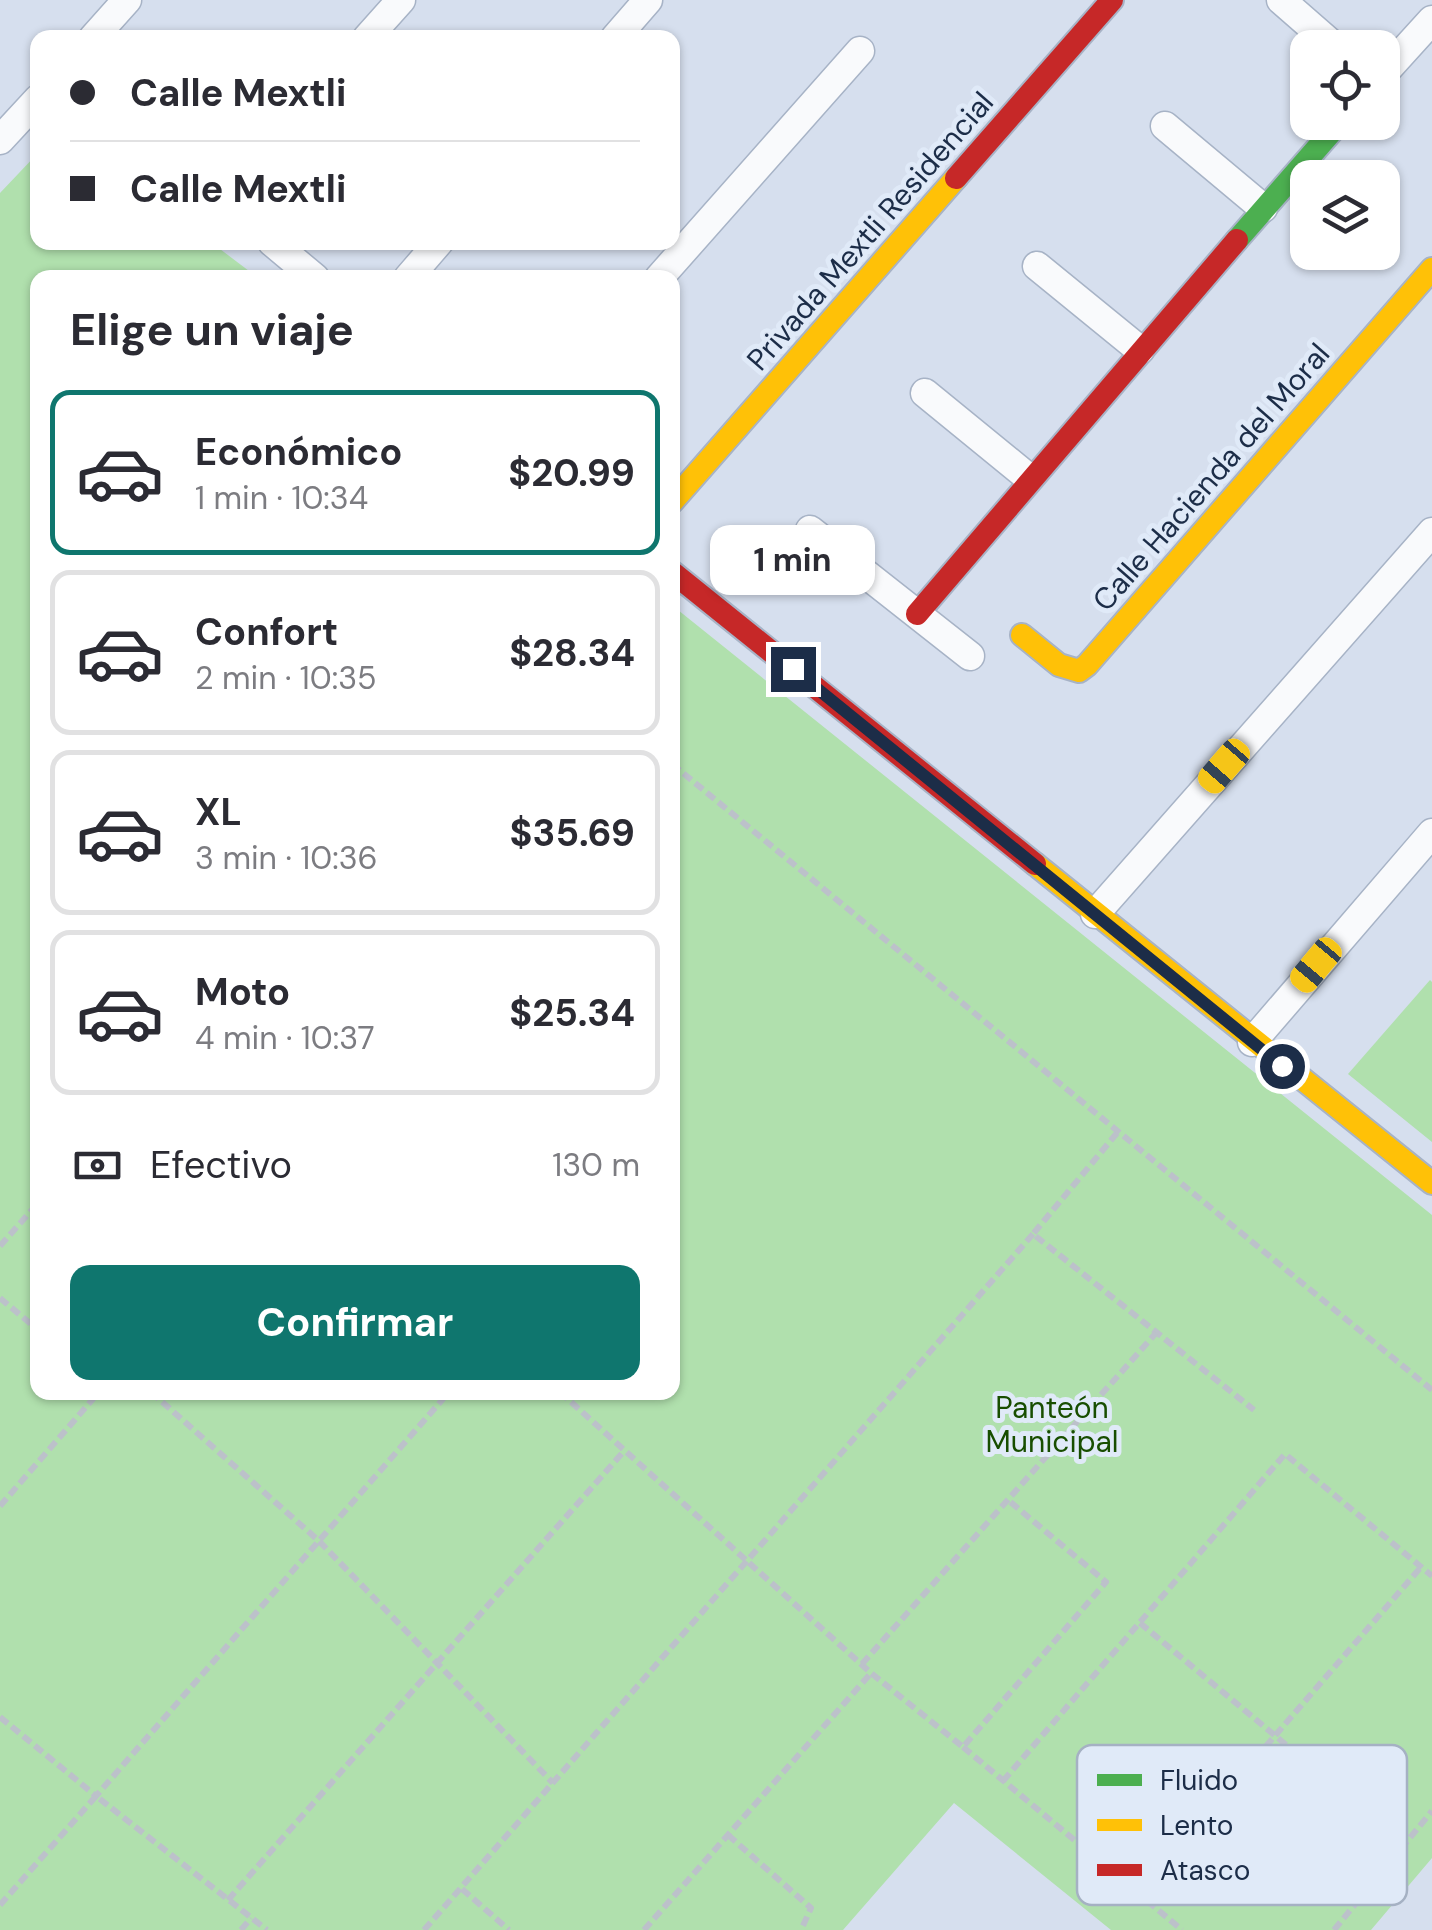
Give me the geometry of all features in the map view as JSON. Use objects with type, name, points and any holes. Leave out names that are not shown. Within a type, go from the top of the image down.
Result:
[{"type":"street","points":[[101,30],[127,0]]},
{"type":"street","points":[[374,30],[401,0]]},
{"type":"street","points":[[622,30],[648,0]]},
{"type":"street","name":"Privada Mextli Residencial","points":[[680,493],[1112,0]]},
{"type":"street","points":[[1281,0],[1315,30]]},
{"type":"street","points":[[1400,56],[1432,20]]},
{"type":"street","points":[[666,270],[860,51]]},
{"type":"street","points":[[0,140],[30,108]]},
{"type":"street","points":[[1165,126],[1264,208]]},
{"type":"street","points":[[918,614],[1029,478],[1324,140]]},
{"type":"street","points":[[281,250],[305,270]]},
{"type":"street","points":[[415,270],[431,250]]},
{"type":"street","points":[[1037,266],[1140,350]]},
{"type":"street","name":"Calle Hacienda del Moral","points":[[1022,635],[1069,670],[1079,671],[1087,665],[1432,269]]},
{"type":"street","points":[[925,392],[1029,478]]},
{"type":"street","points":[[810,530],[970,656]]},
{"type":"street","points":[[1095,914],[1432,532]]},
{"type":"street","points":[[680,578],[1432,1184]]},
{"type":"street","points":[[1252,1042],[1432,832]]},
{"type":"path","points":[[680,771],[1432,1390]]},
{"type":"path","points":[[424,1930],[1117,1133]]},
{"type":"path","points":[[0,1246],[30,1212]]},
{"type":"path","points":[[1032,1234],[1254,1410]]},
{"type":"path","points":[[0,1298],[30,1323]]},
{"type":"path","points":[[862,1664],[1156,1334]]},
{"type":"path","points":[[0,1506],[92,1400]]},
{"type":"path","points":[[160,1400],[319,1541],[553,1783]]},
{"type":"path","points":[[0,1905],[442,1400]]},
{"type":"path","points":[[569,1400],[871,1673],[1077,1843]]},
{"type":"path","points":[[228,1900],[439,1666],[625,1450]]},
{"type":"path","points":[[1003,1781],[1285,1454],[1432,1576]]},
{"type":"path","points":[[964,1747],[1106,1582],[1008,1500]]},
{"type":"path","points":[[1267,1745],[1421,1567]]},
{"type":"path","points":[[1140,1624],[1286,1745]]},
{"type":"path","points":[[644,1930],[871,1673]]},
{"type":"path","points":[[0,1717],[267,1930]]},
{"type":"path","points":[[1407,1842],[1432,1811]]},
{"type":"path","points":[[728,1835],[811,1908],[801,1930]]},
{"type":"path","points":[[462,1889],[509,1930]]},
{"type":"path","points":[[1151,1905],[1182,1930]]},
{"type":"path","points":[[1334,1930],[1355,1905]]},
{"type":"path","points":[[240,1930],[251,1918]]},
{"type":"green space","name":"Panteón Municipal","points":[[30,161],[30,250],[221,250],[248,270],[30,270],[30,1400],[680,1400],[680,612],[1432,1215],[1432,1858],[1407,1888],[1407,1745],[1077,1745],[1077,1902],[954,1803],[843,1930],[0,1930],[0,193]]},
{"type":"green space","points":[[1432,982],[1432,1142],[1348,1074]]},
{"type":"green space","name":"Panteón Municipal","points":[[1080,1905],[1392,1905],[1371,1930],[1111,1930]]},
{"type":"traffic: fast","points":[[1237,240],[1324,140]]},
{"type":"traffic: slow","points":[[680,493],[956,178]]},
{"type":"traffic: slow","points":[[1022,635],[1059,665],[1079,671],[1087,665],[1432,269]]},
{"type":"traffic: slow","points":[[1035,864],[1432,1183]]},
{"type":"traffic: jam","points":[[956,178],[1112,0]]},
{"type":"traffic: jam","points":[[917,614],[1237,240]]},
{"type":"traffic: jam","points":[[680,578],[1035,864]]},
{"type":"route","points":[[793,669],[1282,1066]]}]
